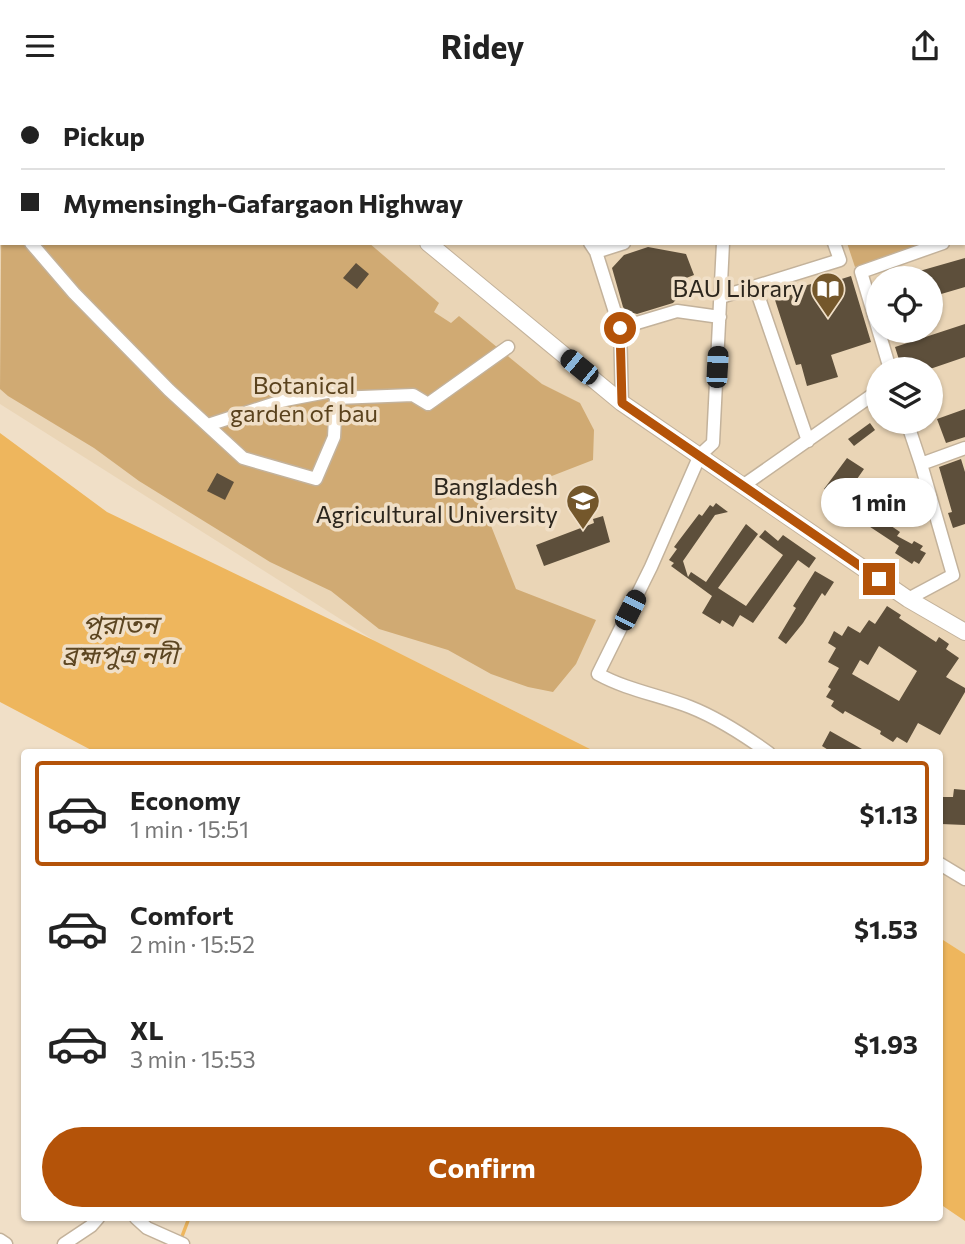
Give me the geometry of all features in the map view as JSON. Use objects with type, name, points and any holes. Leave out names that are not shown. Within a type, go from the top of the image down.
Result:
[{"type":"main road","points":[[430,245],[622,403],[908,599],[965,632]]},
{"type":"street","points":[[34,245],[74,293],[169,390],[243,458],[316,479],[334,437],[336,398],[332,391],[285,400],[208,425]]},
{"type":"street","points":[[612,245],[593,248],[620,328],[622,403]]},
{"type":"street","points":[[723,245],[713,443],[700,454],[651,567],[598,674],[617,684],[690,707],[741,733],[763,749]]},
{"type":"street","points":[[721,297],[840,260],[835,245]]},
{"type":"street","points":[[886,357],[861,271],[937,245]]},
{"type":"street","points":[[764,284],[757,292],[808,441]]},
{"type":"street","points":[[620,328],[677,311],[720,317]]},
{"type":"street","points":[[336,398],[413,395],[428,404],[508,347]]},
{"type":"street","points":[[744,485],[866,400]]},
{"type":"street","points":[[908,599],[953,575],[911,434]]},
{"type":"street","points":[[921,464],[965,448]]},
{"type":"street","points":[[943,866],[965,879]]},
{"type":"street","points":[[64,1244],[95,1221]]},
{"type":"street","points":[[139,1221],[147,1228],[183,1244]]},
{"type":"street","points":[[0,1240],[6,1244]]},
{"type":"shaded area","name":"Bangladesh Agricultural University","points":[[0,245],[965,245],[965,954],[943,940],[943,749],[590,749],[375,641],[0,404]]},
{"type":"green space","name":"Botanical garden of bau","points":[[1,245],[371,245],[439,303],[434,312],[451,323],[459,316],[542,384],[580,403],[594,430],[593,460],[482,503],[516,589],[596,620],[576,664],[553,692],[528,687],[491,674],[448,650],[379,629],[331,591],[270,562],[139,481],[94,448],[0,389]]},
{"type":"green space","points":[[848,245],[917,245],[855,267]]},
{"type":"water","name":"পুরাতন ব্রহ্মপুত্র নদী","points":[[0,433],[107,512],[375,641],[590,749],[89,749],[0,702]]},
{"type":"water","points":[[943,940],[965,954],[965,1221],[943,1206]]},
{"type":"building","points":[[648,247],[686,254],[694,275],[681,280],[681,294],[673,303],[637,314],[626,311],[623,307],[612,268],[624,255]]},
{"type":"building","points":[[965,258],[965,287],[943,293],[943,266],[937,266]]},
{"type":"building","points":[[356,263],[369,274],[357,289],[343,278]]},
{"type":"building","points":[[851,276],[866,326],[868,343],[831,355],[838,377],[807,386],[801,364],[796,365],[775,300],[803,291],[801,287],[811,284],[813,288]]},
{"type":"building","points":[[965,324],[965,357],[943,365],[943,357],[898,357],[895,347],[907,343],[943,343],[943,331]]},
{"type":"building","points":[[965,409],[965,437],[946,443],[943,434],[943,417]]},
{"type":"building","points":[[866,426],[866,434],[870,434],[854,446],[848,439]]},
{"type":"building","points":[[847,458],[864,469],[850,489],[854,492],[845,504],[824,489]]},
{"type":"building","points":[[961,459],[965,472],[965,524],[953,528],[948,513],[952,512],[939,467]]},
{"type":"building","points":[[217,473],[234,482],[225,500],[207,491]]},
{"type":"building","points":[[856,502],[900,532],[897,536],[923,546],[920,550],[926,553],[919,564],[914,561],[912,564],[895,553],[899,546],[846,511]]},
{"type":"building","points":[[716,503],[728,512],[715,515],[683,561],[688,577],[691,572],[706,582],[746,524],[758,534],[718,588],[746,606],[783,555],[759,537],[765,530],[778,541],[783,535],[816,558],[809,568],[798,560],[753,623],[740,615],[733,627],[722,620],[720,624],[702,613],[712,596],[671,566],[674,563],[669,560],[677,549],[674,547],[699,514],[702,516],[710,505],[713,507]]},
{"type":"building","points":[[603,516],[610,542],[544,566],[536,545],[594,523],[593,519]]},
{"type":"building","points":[[815,571],[834,582],[825,596],[822,593],[786,644],[778,638],[796,608],[793,606]]},
{"type":"building","points":[[887,606],[901,615],[899,618],[936,642],[939,637],[949,644],[946,649],[959,658],[946,677],[965,688],[965,692],[940,735],[918,723],[907,743],[897,737],[893,742],[880,734],[881,731],[831,706],[834,701],[826,697],[831,689],[828,687],[839,668],[828,662],[836,648],[828,643],[834,631],[842,636],[848,626],[860,633],[869,620],[875,624]],"holes":[[[879,646],[917,671],[899,701],[852,674],[860,660],[868,665]]]},
{"type":"building","points":[[830,731],[862,749],[827,749],[822,746]]},
{"type":"building","points":[[954,789],[965,790],[965,825],[943,824],[943,797],[953,797]]},
{"type":"waterway","points":[[181,1239],[188,1221]]},
{"type":"place","name":"BAU Library","points":[[828,319]]},
{"type":"place","name":"Bangladesh Agricultural University","points":[[583,531]]},
{"type":"route","points":[[620,328],[622,403],[879,579]]}]
